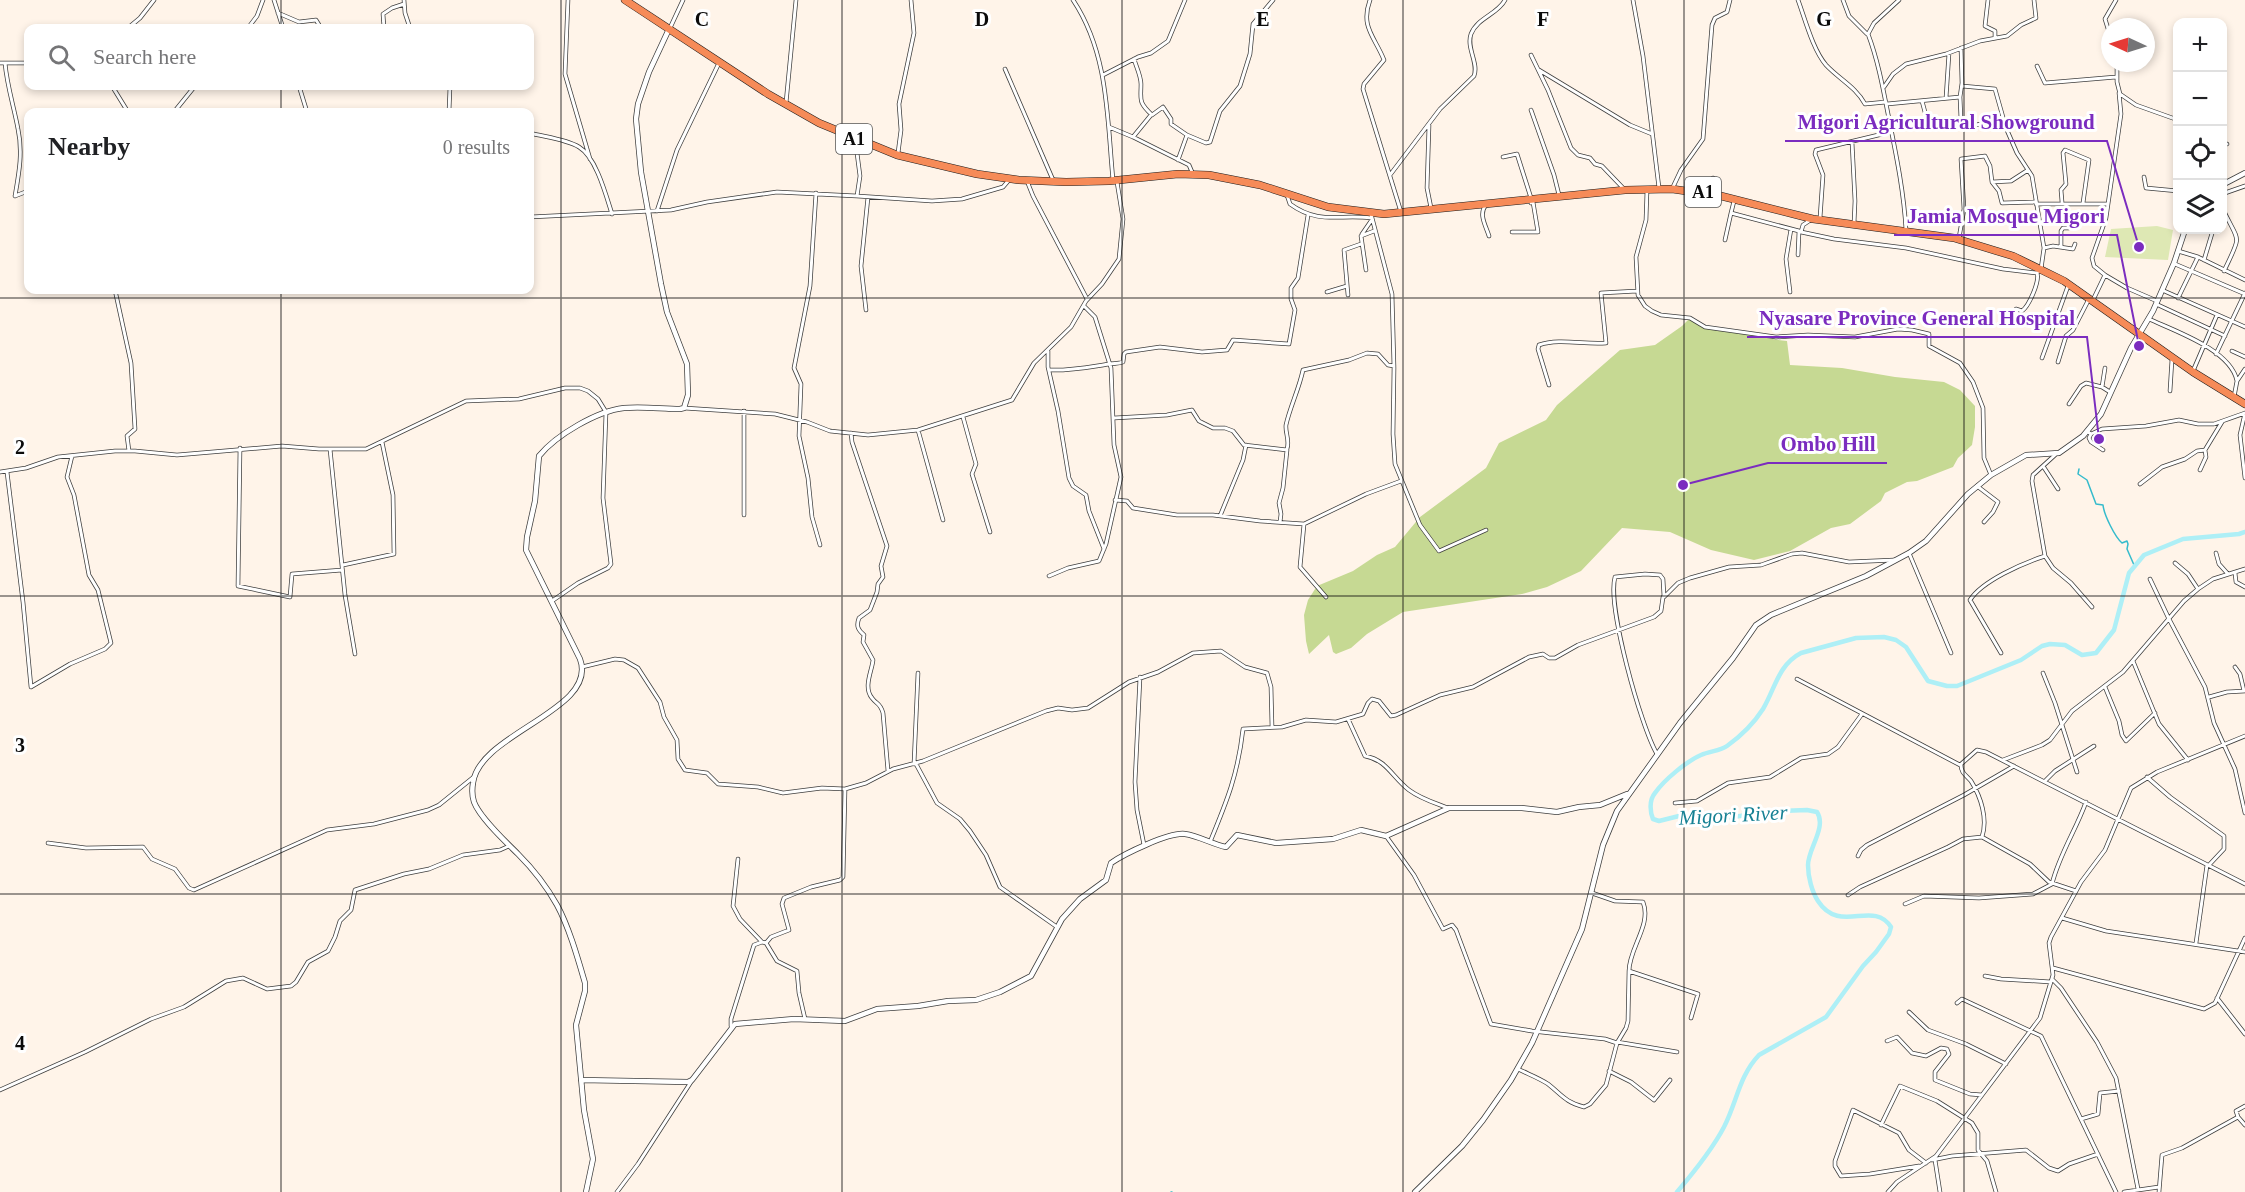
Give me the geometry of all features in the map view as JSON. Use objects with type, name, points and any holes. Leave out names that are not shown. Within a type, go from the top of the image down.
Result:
[{"type":"highway","name":"A1","points":[[626,0],[719,63],[819,123],[897,155],[955,170],[1054,182],[1115,181],[1192,174],[1231,178],[1320,206],[1371,218],[1560,196],[1659,188],[1711,194],[1816,219],[1958,239],[2007,254],[2069,284],[2193,372],[2245,404]]},
{"type":"street","points":[[133,24],[154,0]]},
{"type":"street","points":[[251,24],[263,0]]},
{"type":"street","points":[[274,0],[281,24]]},
{"type":"street","points":[[568,0],[565,74],[590,159],[612,213]]},
{"type":"street","points":[[683,0],[654,60],[636,115],[640,164],[664,301],[687,364],[688,395],[684,408]]},
{"type":"street","points":[[786,105],[796,0]]},
{"type":"street","points":[[897,155],[901,130],[899,104],[914,33],[911,0]]},
{"type":"street","points":[[586,1192],[594,1159],[581,1080],[576,1025],[585,991],[583,976],[557,906],[535,874],[475,804],[473,794],[475,776],[481,764],[491,753],[564,701],[579,683],[582,667],[526,550],[535,501],[537,461],[554,442],[578,426],[606,412],[624,408],[684,408],[776,414],[830,431],[868,435],[918,430],[1012,400],[1030,368],[1071,327],[1087,299],[1102,284],[1117,264],[1121,254],[1122,214],[1115,181],[1103,75],[1090,33],[1073,0]]},
{"type":"street","points":[[1103,75],[1151,53],[1168,41],[1185,0]]},
{"type":"street","points":[[1133,136],[1152,115],[1163,107],[1171,124],[1187,135],[1206,143],[1210,142],[1220,111],[1240,86],[1250,54],[1253,24],[1273,0]]},
{"type":"street","points":[[1370,0],[1367,9],[1368,31],[1384,60],[1364,84],[1363,89],[1402,213]]},
{"type":"street","points":[[1390,175],[1442,106],[1474,76],[1476,69],[1470,49],[1472,31],[1501,7],[1505,0]]},
{"type":"street","points":[[1633,0],[1643,56],[1659,188]]},
{"type":"street","points":[[1672,189],[1678,175],[1703,139],[1712,25],[1715,18],[1727,12],[1730,0]]},
{"type":"street","points":[[1798,0],[1825,64],[1857,92],[1865,104],[1960,98]]},
{"type":"street","points":[[1843,0],[1849,16],[1868,34],[1876,55],[1899,168],[1906,230]]},
{"type":"street","points":[[1868,34],[1874,23],[1899,0]]},
{"type":"street","points":[[1988,0],[1985,26],[1995,32],[1995,38]]},
{"type":"street","points":[[1884,88],[1893,74],[1903,66],[1949,53],[1980,41],[2010,35],[2021,25],[2036,18],[2034,0]]},
{"type":"street","points":[[2106,18],[2116,0]]},
{"type":"street","points":[[384,24],[383,14],[404,2],[409,24]]},
{"type":"street","points":[[278,13],[299,22],[316,20],[318,24]]},
{"type":"street","points":[[1962,48],[1961,120],[1966,125],[1972,126],[2004,120]]},
{"type":"street","points":[[1946,98],[1949,53]]},
{"type":"street","points":[[1531,55],[1571,148],[1578,155],[1590,158],[1595,164],[1602,166],[1625,190]]},
{"type":"street","points":[[1134,59],[1141,82],[1140,101],[1152,115]]},
{"type":"street","points":[[0,63],[24,63]]},
{"type":"street","points":[[5,63],[19,134],[20,169],[15,196],[24,193]]},
{"type":"street","points":[[657,211],[677,150],[719,63]]},
{"type":"street","points":[[2037,66],[2045,83],[2116,76]]},
{"type":"street","points":[[1005,69],[1054,182]]},
{"type":"street","points":[[1538,69],[1630,125],[1652,134]]},
{"type":"street","points":[[2116,72],[2121,114],[2105,222],[2092,258],[2094,266],[2127,288],[2225,336]]},
{"type":"street","points":[[1962,86],[1994,88],[2017,153],[2032,175],[2044,248],[2039,278],[2028,306],[2022,311],[2016,309]]},
{"type":"street","points":[[114,90],[125,108]]},
{"type":"street","points":[[177,108],[192,90]]},
{"type":"street","points":[[300,90],[306,108]]},
{"type":"street","points":[[449,108],[450,90]]},
{"type":"street","points":[[2119,93],[2136,105],[2173,118]]},
{"type":"street","points":[[1922,101],[1929,127]]},
{"type":"street","points":[[1531,110],[1560,196]]},
{"type":"street","points":[[1944,120],[1961,120]]},
{"type":"street","points":[[1429,123],[1426,189],[1432,210]]},
{"type":"street","points":[[1109,127],[1133,136],[1190,166],[1192,174]]},
{"type":"street","points":[[1798,255],[1800,232],[1805,222],[1816,219],[1822,174],[1815,152],[1819,149],[1892,132]]},
{"type":"street","points":[[534,134],[578,146],[590,159]]},
{"type":"street","points":[[1178,160],[1187,135]]},
{"type":"street","points":[[1852,141],[1854,224]]},
{"type":"street","points":[[857,196],[860,171],[857,153],[861,142]]},
{"type":"street","points":[[2062,202],[2061,190],[2066,184],[2063,153],[2066,150],[2089,160],[2084,203]]},
{"type":"street","points":[[1503,157],[1517,154],[1532,200]]},
{"type":"street","points":[[1958,239],[1963,224],[1964,209],[1961,159],[1985,156],[1990,166],[1992,182],[1999,191],[2003,204],[2062,202],[2108,204]]},
{"type":"street","points":[[1992,182],[2011,181],[2028,170]]},
{"type":"street","points":[[2227,183],[2245,173]]},
{"type":"street","points":[[2144,177],[2146,188],[2173,191]]},
{"type":"street","points":[[534,217],[648,212],[770,193],[816,193],[932,201],[965,198],[1003,186],[1010,178]]},
{"type":"street","points":[[1711,194],[1713,178]]},
{"type":"street","points":[[1027,180],[1033,196],[1087,299]]},
{"type":"street","points":[[2227,193],[2245,186]]},
{"type":"street","points":[[1647,189],[1646,220],[1636,254],[1638,291],[1644,306],[1656,314],[1686,317],[1703,326],[1776,337],[1808,335],[1855,337],[1898,329],[1929,334],[1929,346],[1960,363],[1973,382],[1983,408],[1984,458],[1991,475]]},
{"type":"street","points":[[816,193],[810,286],[795,372],[801,384],[799,436],[808,478],[811,513],[820,545]]},
{"type":"street","points":[[1287,194],[1289,203],[1308,215],[1334,219],[1371,218]]},
{"type":"street","points":[[866,310],[862,257],[868,197]]},
{"type":"street","points":[[1725,240],[1735,199]]},
{"type":"street","points":[[1489,236],[1482,217],[1482,209],[1487,204],[1533,202],[1538,232],[1512,232]]},
{"type":"street","points":[[1731,213],[1834,239],[1906,248],[2003,268],[2039,271]]},
{"type":"street","points":[[1049,370],[1068,371],[1122,363],[1126,352],[1154,347],[1204,352],[1227,350],[1233,340],[1289,344],[1295,310],[1291,299],[1291,288],[1297,282],[1300,272],[1308,215]]},
{"type":"street","points":[[2224,271],[2239,242],[2227,217]]},
{"type":"street","points":[[1371,218],[1392,297],[1394,454],[1401,481],[1423,530],[1438,551],[1443,551],[1486,530]]},
{"type":"street","points":[[1366,270],[1361,244],[1362,234],[1371,218]]},
{"type":"street","points":[[2061,247],[2061,230],[2070,228]]},
{"type":"street","points":[[1790,292],[1786,259],[1791,229]]},
{"type":"street","points":[[1362,234],[1374,231]]},
{"type":"street","points":[[2103,450],[2090,441],[2089,433],[2112,393],[2131,348],[2149,319],[2174,263],[2184,234]]},
{"type":"street","points":[[2204,260],[2211,234]]},
{"type":"street","points":[[1348,295],[1344,250],[1361,244]]},
{"type":"street","points":[[2044,248],[2073,249],[2075,244]]},
{"type":"street","points":[[2178,251],[2198,257],[2245,280]]},
{"type":"street","points":[[2178,297],[2198,257]]},
{"type":"street","points":[[2174,263],[2245,293],[2216,354]]},
{"type":"street","points":[[2058,362],[2066,336],[2074,329],[2106,275]]},
{"type":"street","points":[[2042,358],[2069,284]]},
{"type":"street","points":[[1327,292],[1347,286]]},
{"type":"street","points":[[2162,290],[2245,327]]},
{"type":"street","points":[[1549,385],[1538,350],[1539,345],[1559,341],[1574,344],[1606,343],[1601,293],[1638,291]]},
{"type":"street","points":[[117,294],[131,363],[135,429],[127,436],[129,451]]},
{"type":"street","points":[[1049,576],[1068,568],[1097,563],[1104,549],[1121,477],[1114,448],[1110,363],[1094,314],[1084,306]]},
{"type":"street","points":[[2193,372],[2217,315]]},
{"type":"street","points":[[2149,319],[2204,345],[2233,370],[2237,381]]},
{"type":"street","points":[[1048,350],[1049,370],[1069,480],[1073,486],[1086,495],[1089,511],[1104,549]]},
{"type":"street","points":[[2232,351],[2245,357]]},
{"type":"street","points":[[1280,522],[1279,503],[1289,440],[1286,427],[1303,370],[1367,353],[1378,354],[1388,365],[1394,366]]},
{"type":"street","points":[[2170,391],[2172,357]]},
{"type":"street","points":[[2102,387],[2105,368]]},
{"type":"street","points":[[2234,398],[2237,381],[2245,369]]},
{"type":"street","points":[[2069,404],[2084,383],[2102,387],[2112,393]]},
{"type":"street","points":[[0,472],[26,468],[58,458],[129,451],[177,455],[282,446],[330,449],[368,448],[465,401],[519,399],[578,388],[592,394],[606,412],[603,498],[611,564],[552,601]]},
{"type":"street","points":[[1114,418],[1174,414],[1193,410],[1198,421],[1215,429],[1230,429],[1246,445],[1287,450]]},
{"type":"street","points":[[744,411],[744,515]]},
{"type":"street","points":[[2092,607],[2044,556],[2031,481],[2033,475],[2055,455],[2089,433],[2102,429],[2146,426],[2179,420],[2202,424],[2222,422],[2245,413]]},
{"type":"street","points":[[2245,413],[2240,435],[2245,478]]},
{"type":"street","points":[[963,417],[976,465],[972,474],[990,532]]},
{"type":"street","points":[[2200,470],[2206,457],[2205,450],[2222,422]]},
{"type":"street","points":[[918,430],[943,520]]},
{"type":"street","points":[[851,433],[851,439],[887,546],[880,566],[883,577],[878,584],[870,610],[859,618],[857,628],[864,635],[863,642],[873,660],[869,680],[870,693],[872,699],[880,704],[883,713],[888,771]]},
{"type":"street","points":[[240,448],[238,586],[290,597],[292,574],[342,568],[394,554],[393,495],[382,442]]},
{"type":"street","points":[[1219,517],[1243,460],[1246,445]]},
{"type":"street","points":[[330,449],[342,568],[355,654]]},
{"type":"street","points":[[2140,484],[2162,467],[2185,459],[2197,451],[2205,450]]},
{"type":"street","points":[[1415,1192],[1462,1146],[1484,1120],[1518,1069],[1575,946],[1592,894],[1606,835],[1627,794],[1761,620],[1866,576],[1909,553],[1934,534],[1961,501],[1977,486],[1991,475],[2026,455],[2055,455]]},
{"type":"street","points":[[7,472],[31,687],[70,664],[105,649],[111,643],[98,590],[89,575],[74,495],[67,477],[72,456]]},
{"type":"street","points":[[2043,466],[2058,489]]},
{"type":"street","points":[[1115,500],[1127,501],[1132,507],[1176,515],[1304,524],[1359,497],[1401,481]]},
{"type":"street","points":[[1977,486],[1998,502],[1984,522]]},
{"type":"street","points":[[1304,524],[1300,567],[1326,597]]},
{"type":"street","points":[[1663,597],[1678,583],[1690,578],[1729,567],[1761,565],[1792,554],[1802,553],[1849,562],[1895,560]]},
{"type":"street","points":[[1909,553],[1951,653]]},
{"type":"street","points":[[2216,553],[2219,564],[2228,574]]},
{"type":"street","points":[[2001,653],[1970,599],[1983,586],[2009,571],[2044,556]]},
{"type":"street","points":[[2175,563],[2188,574],[2198,589]]},
{"type":"street","points":[[2003,760],[2045,744],[2054,736],[2072,711],[2105,687],[2133,661],[2198,589],[2213,579],[2245,569]]},
{"type":"street","points":[[2235,573],[2236,582],[2245,587]]},
{"type":"street","points":[[1210,842],[1233,788],[1238,770],[1243,729],[1284,727],[1306,720],[1336,722],[1363,714],[1372,699],[1379,702],[1391,716],[1396,715],[1440,696],[1480,684],[1529,657],[1543,654],[1549,658],[1556,658],[1578,645],[1618,630],[1656,616],[1661,611],[1663,579],[1660,575],[1616,577],[1614,594],[1618,630],[1641,713],[1657,754]]},
{"type":"street","points":[[2150,579],[2209,697],[2214,723],[2235,769],[2245,813]]},
{"type":"street","points":[[582,667],[615,659],[624,660],[638,668],[660,702],[664,717],[677,740],[677,756],[685,770],[707,773],[718,784],[758,787],[783,793],[846,789],[1052,709],[1088,708],[1128,681],[1158,672],[1193,653],[1221,651],[1245,667],[1269,674],[1272,728]]},
{"type":"street","points":[[2133,661],[2161,727],[2188,760]]},
{"type":"street","points":[[2209,697],[2227,692],[2245,691],[2240,674],[2235,667]]},
{"type":"street","points":[[918,673],[915,764],[937,802],[960,819],[975,839],[990,863],[1000,887],[1057,927]]},
{"type":"street","points":[[2043,673],[2077,772]]},
{"type":"street","points":[[1140,677],[1135,782],[1137,810],[1144,846]]},
{"type":"street","points":[[1797,680],[1961,765]]},
{"type":"street","points":[[2105,687],[2126,741],[2156,712]]},
{"type":"street","points":[[1675,803],[1697,801],[1728,783],[1770,777],[1804,757],[1828,754],[1838,747],[1862,714]]},
{"type":"street","points":[[1348,719],[1365,756],[1378,759],[1401,784],[1416,795],[1449,808],[1522,808],[1557,812],[1596,806],[1627,794]]},
{"type":"street","points":[[1931,1161],[1966,1118],[2043,1011],[2052,981],[2050,940],[2084,877],[2105,850],[2129,791],[2147,777],[2245,736]]},
{"type":"street","points":[[2045,781],[2072,759],[2094,746]]},
{"type":"street","points":[[1961,765],[1979,750],[2003,760],[2245,884]]},
{"type":"street","points":[[1961,765],[1962,772],[1975,788],[1986,822],[1982,837]]},
{"type":"street","points":[[1858,856],[1861,850],[1868,845],[2014,766]]},
{"type":"street","points":[[48,843],[79,848],[143,848],[152,859],[175,869],[189,888],[194,890],[327,830],[374,824],[428,810],[450,797],[475,776]]},
{"type":"street","points":[[2147,777],[2170,797],[2224,836],[2224,849],[2208,865],[2196,943]]},
{"type":"street","points":[[617,1192],[731,1026],[731,1019],[753,946],[755,943],[764,943],[771,937],[786,933],[789,929],[782,904],[784,898],[799,891],[841,880],[843,877],[846,789]]},
{"type":"street","points":[[1905,904],[1924,896],[1979,898],[2033,894],[2052,884],[2057,865],[2086,802]]},
{"type":"street","points":[[731,1026],[762,1021],[805,1019],[845,1021],[882,1008],[980,1000],[1031,976],[1057,927],[1073,905],[1106,879],[1111,863],[1144,846],[1179,834],[1227,847],[1237,835],[1268,843],[1328,840],[1361,830],[1386,836],[1449,808]]},
{"type":"street","points":[[1386,836],[1409,867],[1443,929],[1451,925],[1456,930],[1492,1025],[1605,1039],[1677,1052]]},
{"type":"street","points":[[1848,895],[1866,884],[1960,840],[1982,837],[2030,864],[2052,884],[2076,891]]},
{"type":"street","points":[[0,1090],[151,1019],[184,1007],[226,981],[243,978],[267,989],[291,986],[310,961],[328,951],[340,921],[351,910],[355,890],[404,874],[429,869],[464,855],[500,850],[509,846]]},
{"type":"street","points":[[738,859],[733,906],[740,919],[764,943],[777,961],[797,971],[805,1019]]},
{"type":"street","points":[[1518,1069],[1546,1083],[1564,1099],[1585,1107],[1604,1087],[1617,1042],[1628,1023],[1630,960],[1644,921],[1644,904],[1614,901],[1592,894]]},
{"type":"street","points":[[2061,918],[2106,931],[2245,952]]},
{"type":"street","points":[[2053,968],[2202,1009],[2211,1007],[2217,998],[2245,938]]},
{"type":"street","points":[[1629,971],[1698,994],[1691,1018]]},
{"type":"street","points":[[1985,976],[2001,979],[2052,981],[2061,988],[2106,1056],[2116,1078],[2138,1189]]},
{"type":"street","points":[[2217,998],[2245,1034]]},
{"type":"street","points":[[1957,1003],[1962,999],[2031,1030],[2043,1039],[2116,1192]]},
{"type":"street","points":[[1909,1012],[1928,1030],[1970,1046],[2006,1064]]},
{"type":"street","points":[[1887,1041],[1897,1037],[1912,1053],[1926,1056],[1941,1048],[1947,1049],[1949,1054],[1935,1072],[1935,1080],[1970,1094],[1982,1095]]},
{"type":"street","points":[[1609,1071],[1631,1082],[1654,1100],[1670,1080]]},
{"type":"street","points":[[581,1080],[674,1082],[692,1080]]},
{"type":"street","points":[[1881,1125],[1901,1086],[1932,1099],[1966,1118],[1976,1129],[1978,1150],[1986,1159],[1996,1192]]},
{"type":"street","points":[[2081,1119],[2098,1114],[2100,1093],[2120,1090]]},
{"type":"street","points":[[2245,1106],[2236,1111],[2245,1125]]},
{"type":"street","points":[[1919,1166],[1870,1174],[1840,1175],[1835,1161],[1853,1110],[1899,1133],[1909,1150],[1931,1161],[1940,1192]]},
{"type":"street","points":[[2160,1192],[2162,1155],[2182,1148],[2238,1117]]},
{"type":"street","points":[[1888,1192],[1894,1184],[1919,1166],[1952,1156],[2026,1150],[2049,1168],[2057,1171],[2068,1164],[2098,1154]]},
{"type":"street","points":[[2124,1192],[2160,1187]]},
{"type":"green space","points":[[2157,226],[2173,230],[2168,260],[2105,257],[2111,229]]},
{"type":"green space","points":[[1690,318],[1711,327],[1787,341],[1790,365],[1842,368],[1944,382],[1960,390],[1975,406],[1972,445],[1958,458],[1953,467],[1917,481],[1907,482],[1885,493],[1881,501],[1850,524],[1831,528],[1790,551],[1754,560],[1711,550],[1670,532],[1622,528],[1581,571],[1547,587],[1522,594],[1403,612],[1367,634],[1351,648],[1336,654],[1333,652],[1329,635],[1309,654],[1304,615],[1308,600],[1317,586],[1353,571],[1377,555],[1395,547],[1420,517],[1486,468],[1499,443],[1546,420],[1557,405],[1620,350],[1655,345]]},
{"type":"waterway","points":[[2079,469],[2078,474],[2087,480],[2096,504],[2103,505],[2116,536],[2122,543],[2127,541],[2127,549],[2134,565]]},
{"type":"waterway","name":"Migori River","points":[[1677,1192],[1719,1136],[1752,1063],[1759,1055],[1826,1017],[1876,952],[1889,934],[1891,927],[1884,919],[1875,916],[1836,915],[1827,911],[1818,901],[1811,884],[1808,865],[1819,831],[1817,812],[1780,811],[1716,819],[1683,815],[1659,821],[1653,819],[1651,813],[1652,799],[1659,788],[1689,762],[1701,755],[1724,748],[1742,734],[1763,709],[1787,664],[1801,653],[1856,638],[1884,637],[1896,640],[1906,647],[1928,681],[1947,686],[1957,686],[2021,660],[2042,646],[2050,644],[2065,645],[2082,655],[2096,653],[2114,630],[2129,573],[2144,555],[2183,539],[2245,532]]},
{"type":"place","name":"Migori Agricultural Showground","points":[[2139,247]]},
{"type":"place","name":"Jamia Mosque Migori","points":[[2139,346]]},
{"type":"place","name":"Nyasare Province General Hospital","points":[[2099,439]]},
{"type":"place","name":"Ombo Hill","points":[[1683,485]]}]
